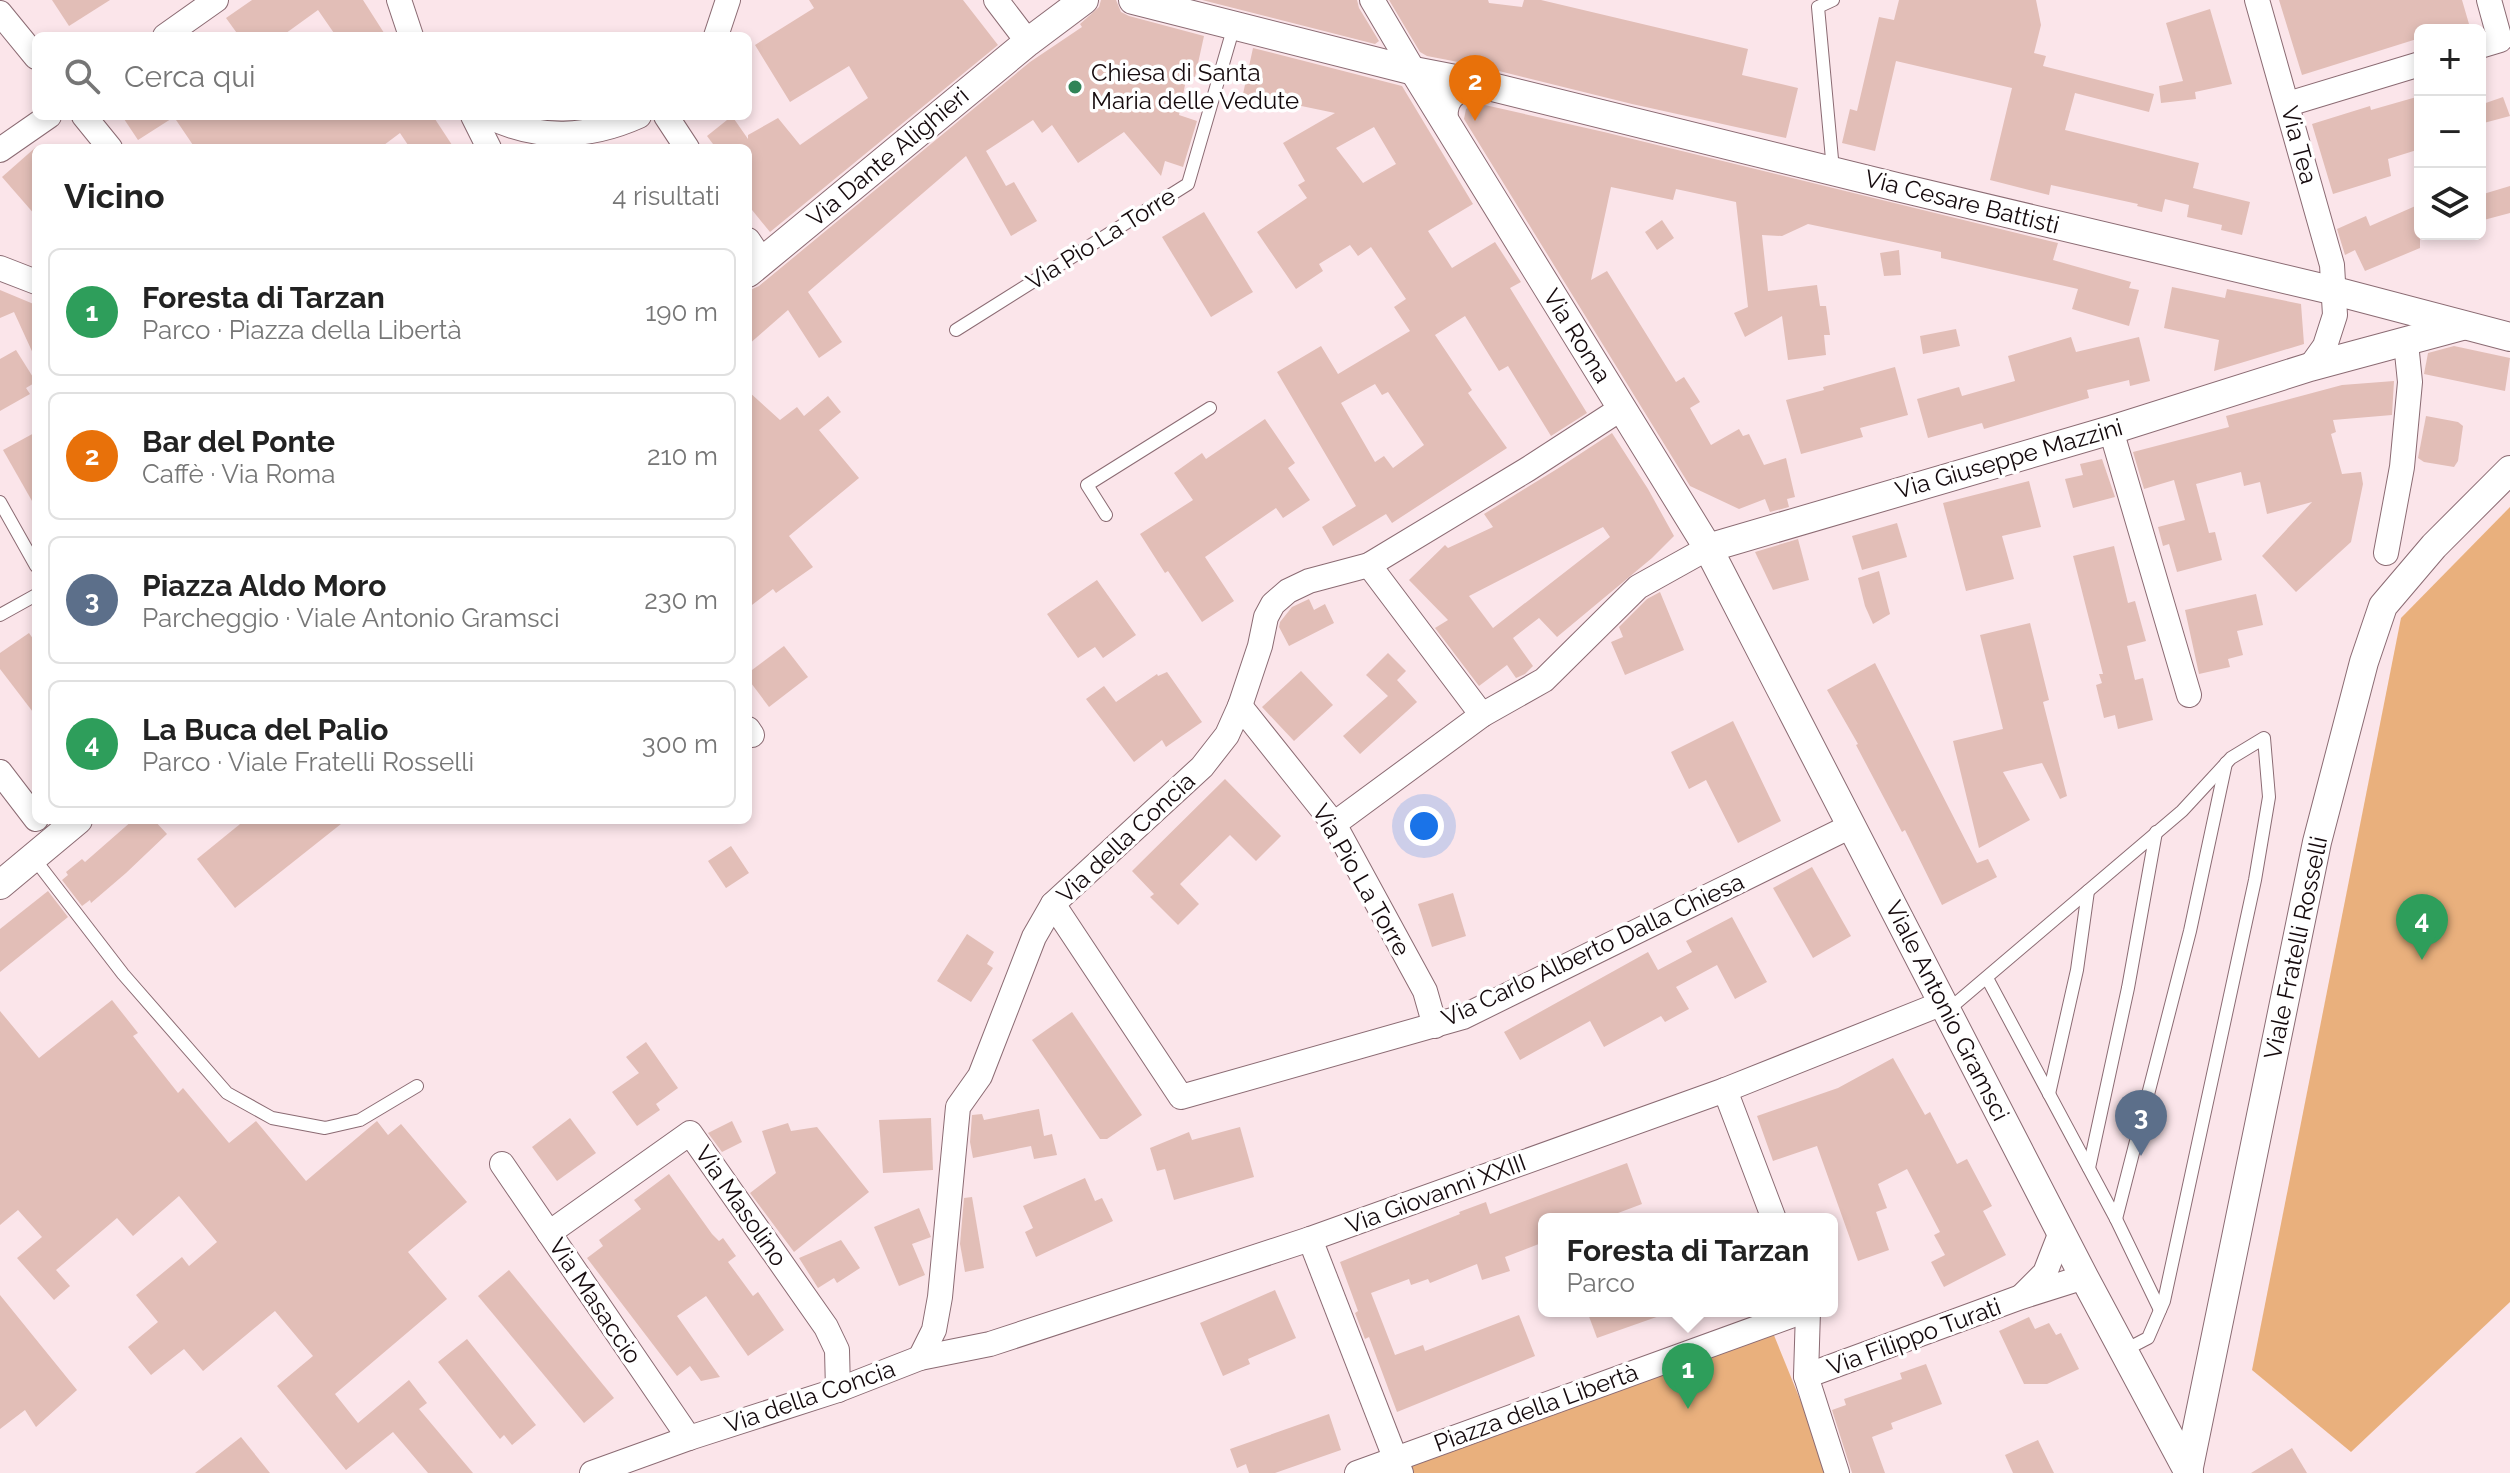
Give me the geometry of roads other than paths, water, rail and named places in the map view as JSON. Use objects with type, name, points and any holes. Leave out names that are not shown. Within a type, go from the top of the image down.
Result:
[{"type":"street","points":[[171,32],[216,0]]},
{"type":"street","points":[[717,32],[728,0]]},
{"type":"street","points":[[996,0],[1028,42]]},
{"type":"street","name":"Via Dante Alighieri","points":[[753,258],[1084,0]]},
{"type":"street","name":"Via Cesare Battisti","points":[[1133,0],[1414,71],[1476,83],[2335,291],[2510,337]]},
{"type":"street","points":[[1372,0],[1414,71]]},
{"type":"street","name":"Via Tea","points":[[2257,0],[2332,265],[2335,291]]},
{"type":"street","points":[[2486,44],[2500,40],[2489,0]]},
{"type":"street","points":[[398,4],[409,32]]},
{"type":"street","points":[[0,13],[32,52]]},
{"type":"street","points":[[2288,104],[2414,66]]},
{"type":"street","name":"Via Roma","points":[[1414,71],[1708,548]]},
{"type":"street","points":[[1446,124],[1445,111],[1453,94],[1476,83]]},
{"type":"street","points":[[0,150],[43,120]]},
{"type":"street","points":[[87,120],[107,144]]},
{"type":"street","points":[[475,120],[487,144]]},
{"type":"street","points":[[497,120],[514,127],[557,134],[599,130],[629,120]]},
{"type":"street","points":[[601,144],[635,120]]},
{"type":"street","points":[[669,120],[684,144]]},
{"type":"street","points":[[0,268],[32,280]]},
{"type":"street","points":[[2310,367],[2319,357],[2330,333],[2335,315],[2335,291]]},
{"type":"street","name":"Via Giuseppe Mazzini","points":[[1708,548],[2111,430],[2310,367],[2463,326]]},
{"type":"street","points":[[2386,553],[2402,467],[2410,382],[2406,343]]},
{"type":"street","name":"Via della Concia","points":[[592,1473],[838,1390],[920,1358],[934,1330],[940,1297],[958,1107],[980,1076],[1034,937],[1053,904],[1202,767],[1227,735],[1240,706],[1266,617],[1273,604],[1288,591],[1309,581],[1369,565],[1622,408]]},
{"type":"street","points":[[2111,430],[2189,695]]},
{"type":"street","name":"Viale Fratelli Rosselli","points":[[2188,1473],[2317,842],[2364,662],[2383,606],[2434,546],[2509,472]]},
{"type":"street","points":[[1334,824],[1482,715],[1544,680],[1638,587],[1708,548]]},
{"type":"street","name":"Viale Antonio Gramsci","points":[[1708,548],[2188,1473]]},
{"type":"street","points":[[1369,565],[1482,715]]},
{"type":"street","name":"Via Pio La Torre","points":[[1240,706],[1334,824],[1425,991],[1435,1026]]},
{"type":"street","points":[[0,772],[32,822]]},
{"type":"street","points":[[0,885],[40,834],[67,824]]},
{"type":"street","name":"Via Carlo Alberto Dalla Chiesa","points":[[1053,904],[1181,1097],[1463,1017],[1851,826]]},
{"type":"street","name":"Via Giovanni XXIII","points":[[920,1358],[990,1344],[1310,1239],[1725,1090],[1945,1007]]},
{"type":"street","points":[[1725,1090],[1772,1213]]},
{"type":"street","name":"Via Masolino","points":[[549,1233],[690,1133],[826,1327],[837,1350],[838,1390]]},
{"type":"street","name":"Via Masaccio","points":[[502,1164],[689,1438]]},
{"type":"street","name":"Via Filippo Turati","points":[[2021,1297],[2045,1273],[2061,1232]]},
{"type":"street","points":[[1310,1239],[1398,1466]]},
{"type":"street","name":"Via Filippo Turati","points":[[1806,1376],[2084,1277]]},
{"type":"street","name":"Piazza della Libertà","points":[[1357,1473],[1398,1466],[1790,1317]]},
{"type":"street","points":[[1806,1317],[1806,1376],[1837,1473]]},
{"type":"lane","points":[[1833,0],[1818,7],[1833,170]]},
{"type":"lane","name":"Via Pio La Torre","points":[[956,330],[1188,184],[1234,26]]},
{"type":"lane","points":[[1106,515],[1087,485],[1210,408]]},
{"type":"lane","points":[[0,502],[32,559]]},
{"type":"lane","points":[[0,615],[32,597]]},
{"type":"lane","points":[[1945,1007],[1987,978],[2182,811],[2231,758],[2264,738],[2269,797],[2255,880],[2164,1301],[2148,1338],[2123,1351]]},
{"type":"lane","points":[[2116,1219],[2190,931],[2226,763]]},
{"type":"lane","points":[[2089,1168],[2128,988],[2156,832]]},
{"type":"lane","points":[[40,834],[123,974],[227,1093],[272,1118],[325,1128],[360,1120],[417,1086]]},
{"type":"lane","points":[[2049,1094],[2077,970],[2088,891]]},
{"type":"lane","points":[[1987,978],[2116,1219],[2160,1310]]},
{"type":"place","name":"Chiesa di Santa Maria delle Vedute","points":[[1075,87]]},
{"type":"place","name":"Bar del Ponte","points":[[1475,121]]},
{"type":"place","name":"La Buca del Palio","points":[[2422,960]]},
{"type":"place","name":"Piazza Aldo Moro","points":[[2141,1156]]},
{"type":"place","name":"Foresta di Tarzan","points":[[1688,1409]]}]
